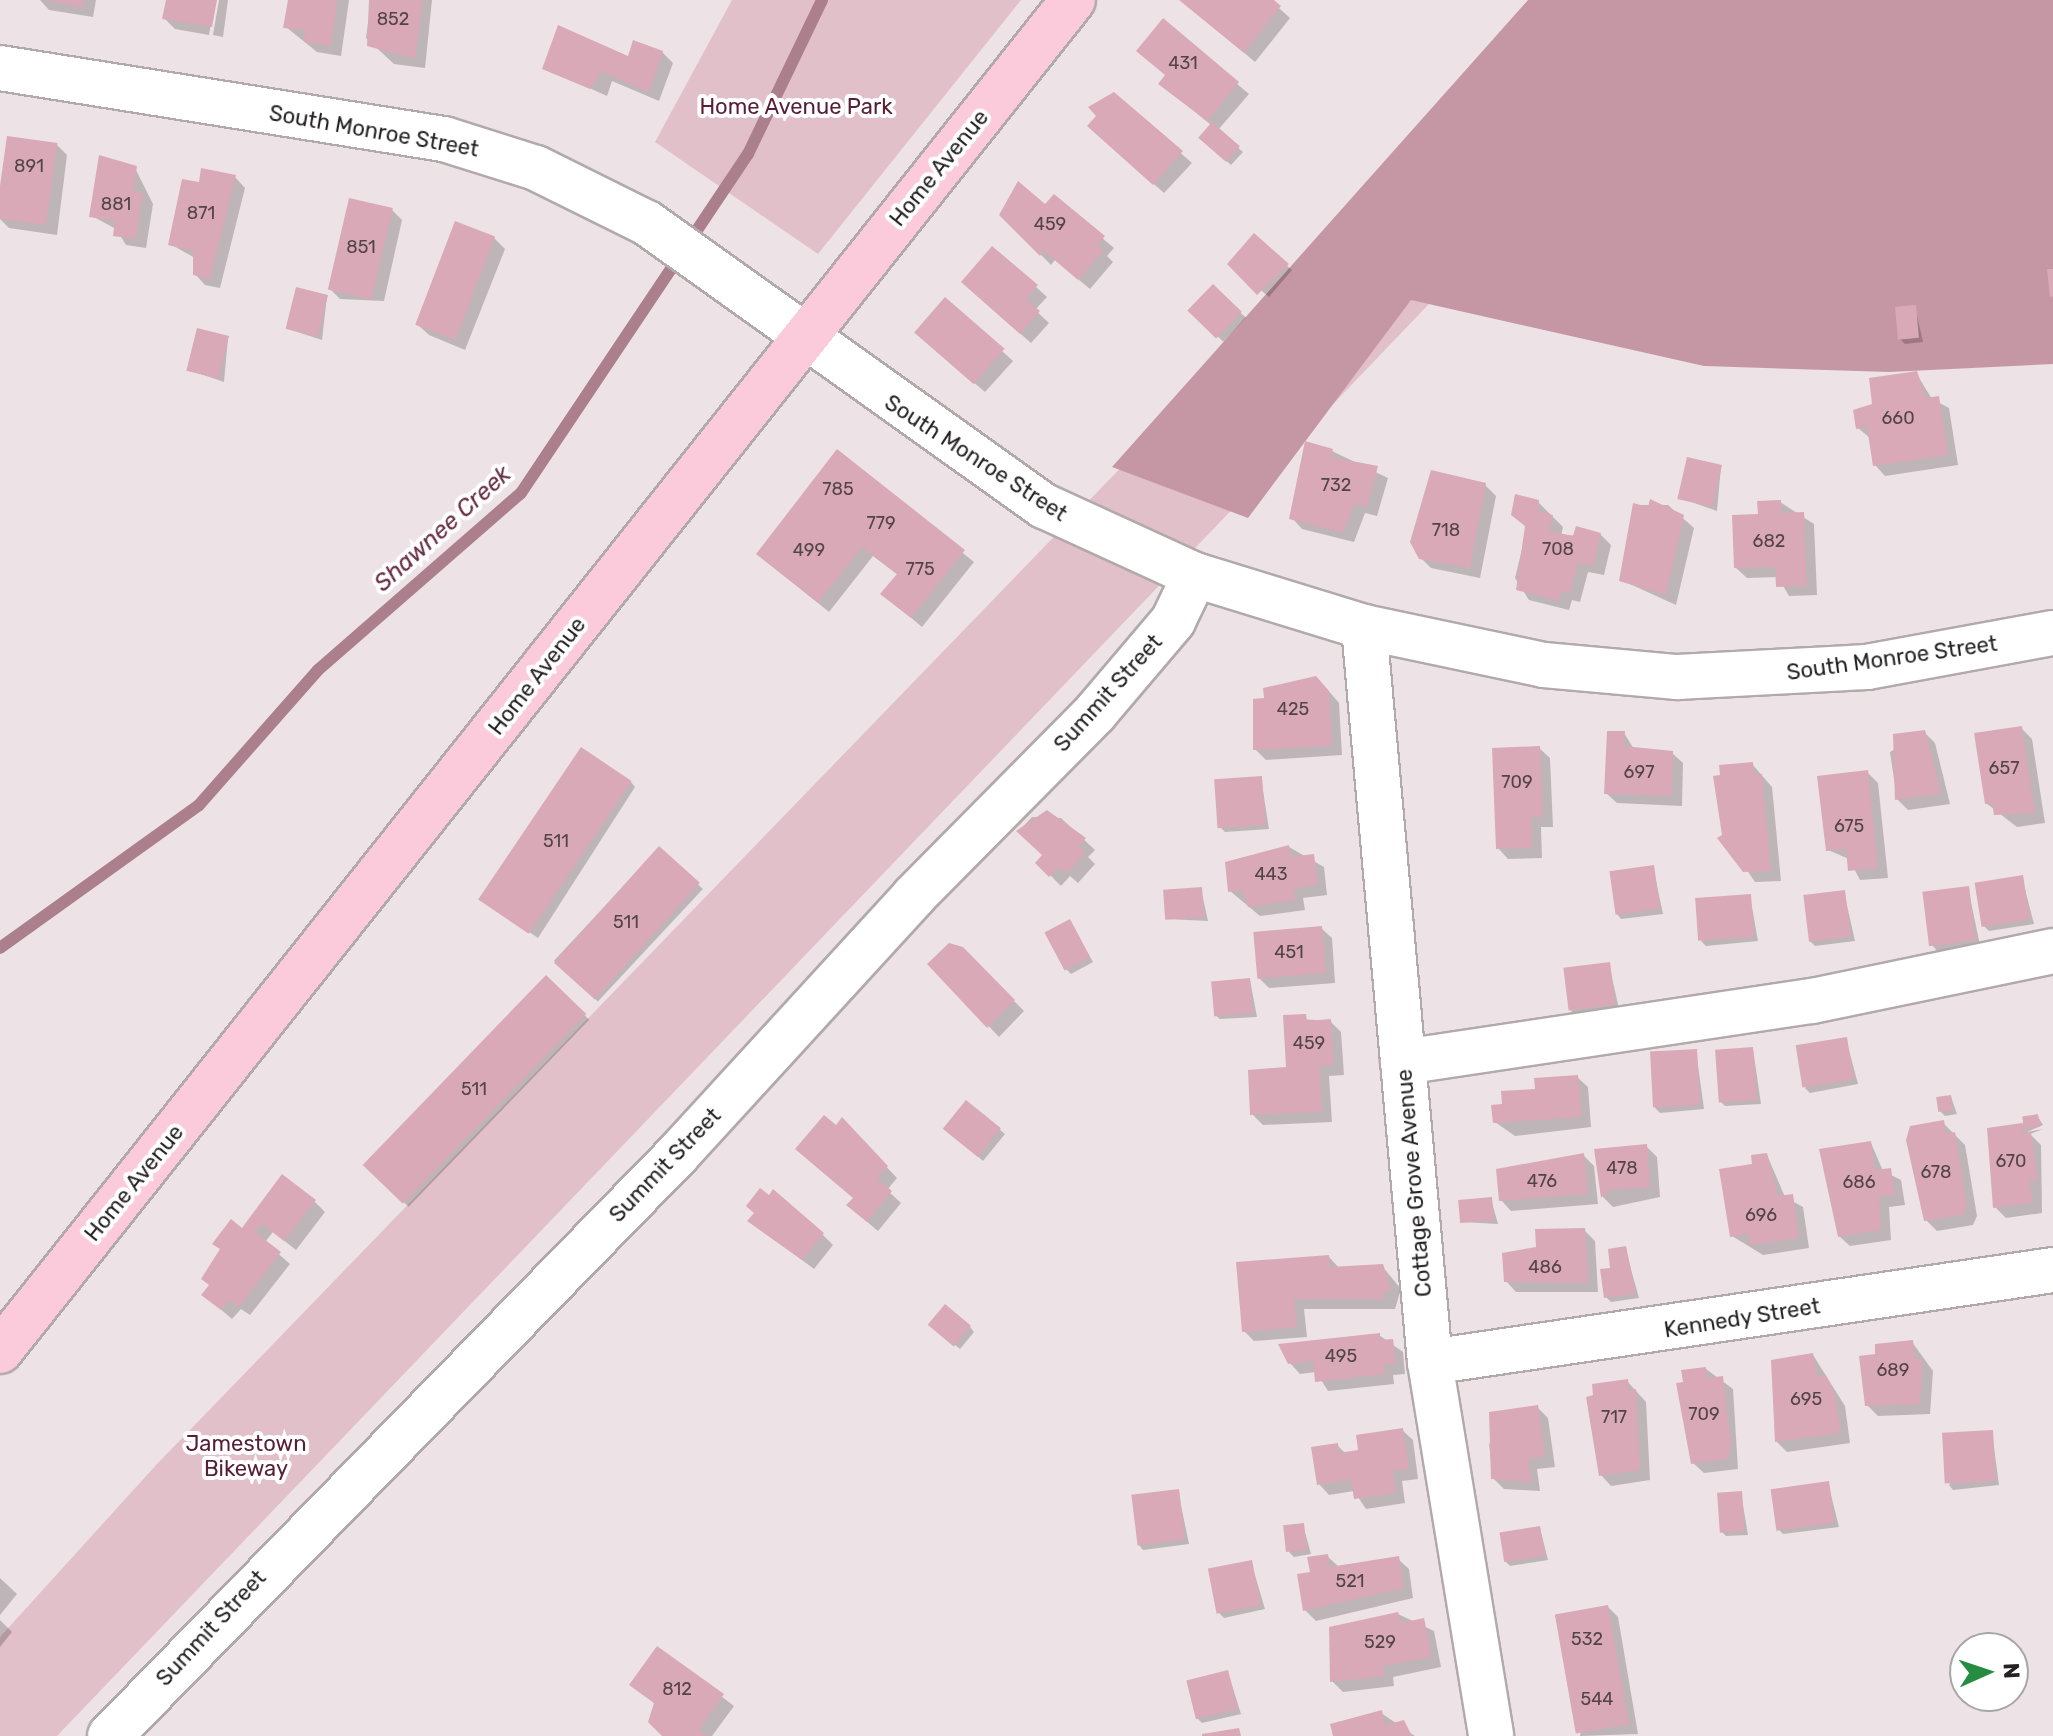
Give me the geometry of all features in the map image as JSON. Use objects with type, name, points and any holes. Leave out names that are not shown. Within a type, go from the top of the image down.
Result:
[{"type":"main road","name":"Home Avenue","points":[[0,1351],[1073,0]]},
{"type":"street","name":"South Monroe Street","points":[[0,68],[444,139],[559,178],[647,223],[714,270],[801,340],[1044,506],[1195,575],[1364,627],[1544,665],[1677,677],[1853,668],[2053,633]]},
{"type":"street","name":"Summit Street","points":[[110,1736],[677,1155],[914,896],[1095,713],[1173,621],[1195,575]]},
{"type":"street","name":"Cottage Grove Avenue","points":[[1364,627],[1430,1362],[1491,1736]]},
{"type":"street","points":[[1403,1062],[1812,1001],[2053,951]]},
{"type":"street","name":"Kennedy Street","points":[[1430,1362],[2053,1270]]},
{"type":"green space","name":"Home Avenue Park","points":[[732,0],[1021,0],[818,254],[655,142]]},
{"type":"green space","name":"Jamestown Bikeway","points":[[1519,210],[57,1736],[0,1736],[0,1637],[157,1464],[1194,392]]},
{"type":"shaded area","points":[[1528,0],[2053,0],[2053,364],[1889,372],[1704,366],[1411,300],[1248,518],[1112,467]]},
{"type":"building","points":[[48,0],[84,0],[82,8]]},
{"type":"building","points":[[166,0],[217,0],[212,27],[162,19]]},
{"type":"building","points":[[288,0],[337,0],[331,46],[304,42],[305,30],[283,28]]},
{"type":"building","points":[[369,0],[423,0],[415,59],[367,46]]},
{"type":"building","points":[[1179,0],[1274,0],[1281,6],[1244,53]]},
{"type":"building","points":[[1163,18],[1239,82],[1207,121],[1158,84],[1165,75],[1136,51]]},
{"type":"building","points":[[558,25],[628,56],[633,40],[663,51],[649,92],[602,72],[590,89],[542,69]]},
{"type":"building","points":[[1114,92],[1183,151],[1153,185],[1087,126],[1096,116],[1088,107]]},
{"type":"building","points":[[1212,122],[1240,146],[1226,162],[1198,138]]},
{"type":"building","points":[[7,136],[58,143],[46,225],[0,219],[0,186]]},
{"type":"building","points":[[99,155],[137,166],[133,191],[143,192],[136,239],[113,236],[115,221],[89,217]]},
{"type":"building","points":[[201,168],[236,175],[210,279],[193,275],[193,251],[168,245],[182,179],[199,182]]},
{"type":"building","points":[[1018,181],[1045,204],[1054,194],[1105,236],[1098,245],[1104,250],[1078,280],[1044,251],[1040,256],[999,215]]},
{"type":"building","points":[[349,198],[393,208],[372,300],[328,290]]},
{"type":"building","points":[[455,221],[495,236],[455,340],[415,325]]},
{"type":"building","points":[[1254,233],[1289,264],[1257,295],[1227,264]]},
{"type":"building","points":[[992,246],[1038,285],[1026,299],[1040,311],[1020,334],[961,282]]},
{"type":"building","points":[[2047,269],[2053,269],[2053,296],[2050,297]]},
{"type":"building","points":[[1213,284],[1242,312],[1216,338],[1187,311]]},
{"type":"building","points":[[296,287],[328,295],[318,337],[286,329]]},
{"type":"building","points":[[945,297],[1005,349],[974,384],[914,332]]},
{"type":"building","points":[[1916,305],[1919,338],[1898,340],[1895,307]]},
{"type":"building","points":[[197,328],[229,336],[218,379],[186,371]]},
{"type":"building","points":[[1917,371],[1926,398],[1939,396],[1948,455],[1873,466],[1867,427],[1856,429],[1853,410],[1872,404],[1869,378]]},
{"type":"building","points":[[1305,441],[1333,449],[1331,457],[1378,466],[1367,507],[1354,504],[1343,533],[1289,519]]},
{"type":"building","points":[[837,449],[965,550],[911,618],[880,594],[897,574],[862,547],[818,603],[756,554]]},
{"type":"building","points":[[1687,457],[1722,465],[1712,507],[1677,499]]},
{"type":"building","points":[[1431,470],[1486,483],[1470,568],[1419,559],[1410,542]]},
{"type":"building","points":[[1515,494],[1539,500],[1538,511],[1553,515],[1549,531],[1573,536],[1576,526],[1601,533],[1593,566],[1578,562],[1570,593],[1562,591],[1559,601],[1516,590],[1525,526],[1511,515]]},
{"type":"building","points":[[1650,499],[1684,515],[1666,595],[1619,581],[1633,503],[1648,507]]},
{"type":"building","points":[[1781,500],[1781,513],[1804,512],[1807,586],[1776,587],[1775,567],[1734,568],[1732,515],[1758,514],[1757,501]]},
{"type":"building","points":[[1316,676],[1329,691],[1332,746],[1253,750],[1253,699],[1264,698],[1263,688]]},
{"type":"building","points":[[2022,726],[2035,813],[1994,815],[1992,803],[1985,804],[1974,733]]},
{"type":"building","points":[[1925,730],[1941,794],[1895,800],[1893,734]]},
{"type":"building","points":[[1607,731],[1625,731],[1624,746],[1673,751],[1672,796],[1604,794]]},
{"type":"building","points":[[1540,746],[1543,817],[1531,817],[1532,848],[1496,849],[1492,748]]},
{"type":"building","points":[[581,747],[632,781],[529,934],[478,900]]},
{"type":"building","points":[[1753,762],[1754,774],[1762,774],[1771,871],[1743,872],[1717,838],[1722,835],[1713,776],[1720,775],[1719,765]]},
{"type":"building","points":[[1868,770],[1878,868],[1848,871],[1846,849],[1826,851],[1817,776]]},
{"type":"building","points":[[1262,776],[1265,825],[1218,828],[1214,779]]},
{"type":"building","points":[[1047,810],[1086,838],[1079,846],[1086,853],[1066,874],[1059,867],[1049,877],[1035,863],[1042,855],[1016,831]]},
{"type":"building","points":[[1289,845],[1290,857],[1314,854],[1318,885],[1294,888],[1295,900],[1248,907],[1242,890],[1228,892],[1225,862]]},
{"type":"building","points":[[659,846],[700,883],[595,999],[554,963]]},
{"type":"building","points":[[1654,865],[1660,909],[1616,915],[1609,871]]},
{"type":"building","points":[[2023,875],[2030,919],[1982,927],[1975,883]]},
{"type":"building","points":[[1969,886],[1976,941],[1929,946],[1922,892]]},
{"type":"building","points":[[1202,887],[1204,917],[1165,920],[1163,890]]},
{"type":"building","points":[[1845,890],[1851,937],[1809,942],[1803,895]]},
{"type":"building","points":[[1751,894],[1754,937],[1698,941],[1695,898]]},
{"type":"building","points":[[1070,919],[1090,957],[1065,971],[1044,933]]},
{"type":"building","points":[[1322,926],[1326,973],[1257,979],[1253,932]]},
{"type":"building","points":[[949,943],[963,947],[1015,1000],[987,1028],[927,964]]},
{"type":"building","points":[[1610,962],[1615,1005],[1569,1010],[1563,968]]},
{"type":"building","points":[[546,975],[586,1014],[403,1204],[363,1165]]},
{"type":"building","points":[[1250,978],[1253,1013],[1214,1016],[1211,981]]},
{"type":"building","points":[[1306,1014],[1307,1021],[1331,1019],[1334,1065],[1319,1066],[1322,1112],[1250,1115],[1248,1070],[1286,1067],[1283,1015]]},
{"type":"building","points":[[1847,1037],[1854,1079],[1802,1088],[1796,1045]]},
{"type":"building","points":[[1753,1047],[1757,1100],[1719,1103],[1715,1050]]},
{"type":"building","points":[[1697,1049],[1700,1105],[1653,1107],[1650,1051]]},
{"type":"building","points":[[1578,1075],[1582,1117],[1493,1123],[1491,1105],[1502,1104],[1501,1091],[1535,1089],[1534,1078]]},
{"type":"building","points":[[1951,1095],[1953,1110],[1938,1112],[1936,1097]]},
{"type":"building","points":[[966,1100],[1001,1128],[978,1157],[943,1129]]},
{"type":"building","points":[[2038,1114],[2040,1127],[2024,1129],[2022,1117]]},
{"type":"building","points":[[824,1115],[836,1125],[842,1117],[888,1166],[877,1179],[892,1191],[867,1222],[846,1205],[853,1198],[795,1149]]},
{"type":"building","points":[[1944,1120],[1946,1134],[1955,1132],[1967,1205],[1963,1215],[1924,1221],[1906,1140],[1910,1126]]},
{"type":"building","points":[[2022,1123],[2023,1134],[2031,1133],[2038,1180],[2029,1181],[2033,1203],[1993,1208],[1987,1128]]},
{"type":"building","points":[[1871,1141],[1875,1170],[1891,1168],[1895,1195],[1879,1197],[1881,1230],[1838,1237],[1819,1149]]},
{"type":"building","points":[[1647,1144],[1650,1187],[1609,1190],[1601,1198],[1594,1149]]},
{"type":"building","points":[[1584,1153],[1588,1194],[1499,1201],[1496,1169]]},
{"type":"building","points":[[1767,1153],[1778,1196],[1793,1194],[1799,1238],[1750,1245],[1748,1234],[1730,1237],[1719,1169],[1752,1164],[1751,1155]]},
{"type":"building","points":[[282,1174],[316,1200],[284,1241],[262,1224],[255,1232],[281,1252],[239,1307],[229,1300],[221,1310],[201,1295],[209,1285],[201,1279],[220,1249],[212,1244],[231,1219],[242,1228]]},
{"type":"building","points":[[760,1188],[769,1195],[773,1189],[824,1233],[802,1260],[747,1221],[754,1213],[746,1206]]},
{"type":"building","points":[[1492,1197],[1494,1220],[1460,1223],[1458,1200]]},
{"type":"building","points":[[1585,1228],[1589,1283],[1504,1282],[1502,1253],[1536,1247],[1535,1229]]},
{"type":"building","points":[[1626,1246],[1636,1294],[1604,1298],[1600,1269],[1610,1268],[1608,1249]]},
{"type":"building","points":[[1329,1255],[1330,1267],[1383,1264],[1392,1291],[1384,1291],[1385,1299],[1294,1299],[1297,1327],[1242,1332],[1236,1262]]},
{"type":"building","points":[[945,1304],[971,1326],[954,1347],[928,1325]]},
{"type":"building","points":[[1380,1333],[1380,1340],[1393,1339],[1396,1364],[1383,1365],[1385,1374],[1315,1382],[1313,1361],[1288,1364],[1278,1344]]},
{"type":"building","points":[[1913,1340],[1915,1359],[1923,1358],[1920,1404],[1865,1406],[1859,1356],[1875,1354],[1875,1344]]},
{"type":"building","points":[[1813,1353],[1817,1376],[1826,1375],[1835,1394],[1841,1433],[1775,1442],[1771,1360]]},
{"type":"building","points":[[1706,1367],[1707,1378],[1723,1376],[1731,1444],[1728,1459],[1691,1464],[1676,1383],[1683,1382],[1681,1370]]},
{"type":"building","points":[[1628,1379],[1629,1390],[1636,1389],[1640,1470],[1599,1476],[1586,1397],[1593,1395],[1592,1384]]},
{"type":"building","points":[[1538,1405],[1545,1456],[1528,1459],[1531,1482],[1491,1479],[1489,1412]]},
{"type":"building","points":[[1403,1428],[1409,1469],[1393,1471],[1396,1493],[1354,1499],[1351,1480],[1317,1485],[1311,1447],[1338,1443],[1339,1453],[1358,1450],[1356,1435]]},
{"type":"building","points":[[1993,1430],[1996,1481],[1945,1484],[1942,1433]]},
{"type":"building","points":[[1829,1481],[1835,1523],[1776,1531],[1771,1489]]},
{"type":"building","points":[[1179,1489],[1185,1540],[1138,1545],[1131,1495]]},
{"type":"building","points":[[1742,1491],[1745,1531],[1720,1533],[1717,1493]]},
{"type":"building","points":[[1304,1523],[1307,1550],[1286,1552],[1283,1525]]},
{"type":"building","points":[[1540,1526],[1545,1556],[1504,1562],[1500,1532]]},
{"type":"building","points":[[1328,1554],[1330,1567],[1399,1556],[1404,1588],[1303,1611],[1297,1574],[1310,1572],[1307,1557]]},
{"type":"building","points":[[1252,1560],[1261,1605],[1217,1614],[1208,1569]]},
{"type":"building","points":[[1608,1605],[1629,1724],[1576,1734],[1555,1614]]},
{"type":"building","points":[[1398,1612],[1401,1623],[1424,1618],[1432,1657],[1383,1666],[1385,1676],[1330,1682],[1329,1627]]},
{"type":"building","points":[[657,1646],[724,1694],[699,1730],[708,1736],[662,1736],[648,1722],[654,1703],[629,1685]]},
{"type":"building","points":[[1228,1670],[1238,1709],[1196,1719],[1186,1680]]},
{"type":"building","points":[[1382,1710],[1385,1725],[1404,1720],[1412,1736],[1333,1736],[1330,1724]]},
{"type":"building","points":[[1239,1728],[1241,1736],[1202,1736],[1202,1734]]},
{"type":"waterway","name":"Shawnee Creek","points":[[0,948],[199,805],[318,670],[521,493],[748,154],[822,0]]}]
